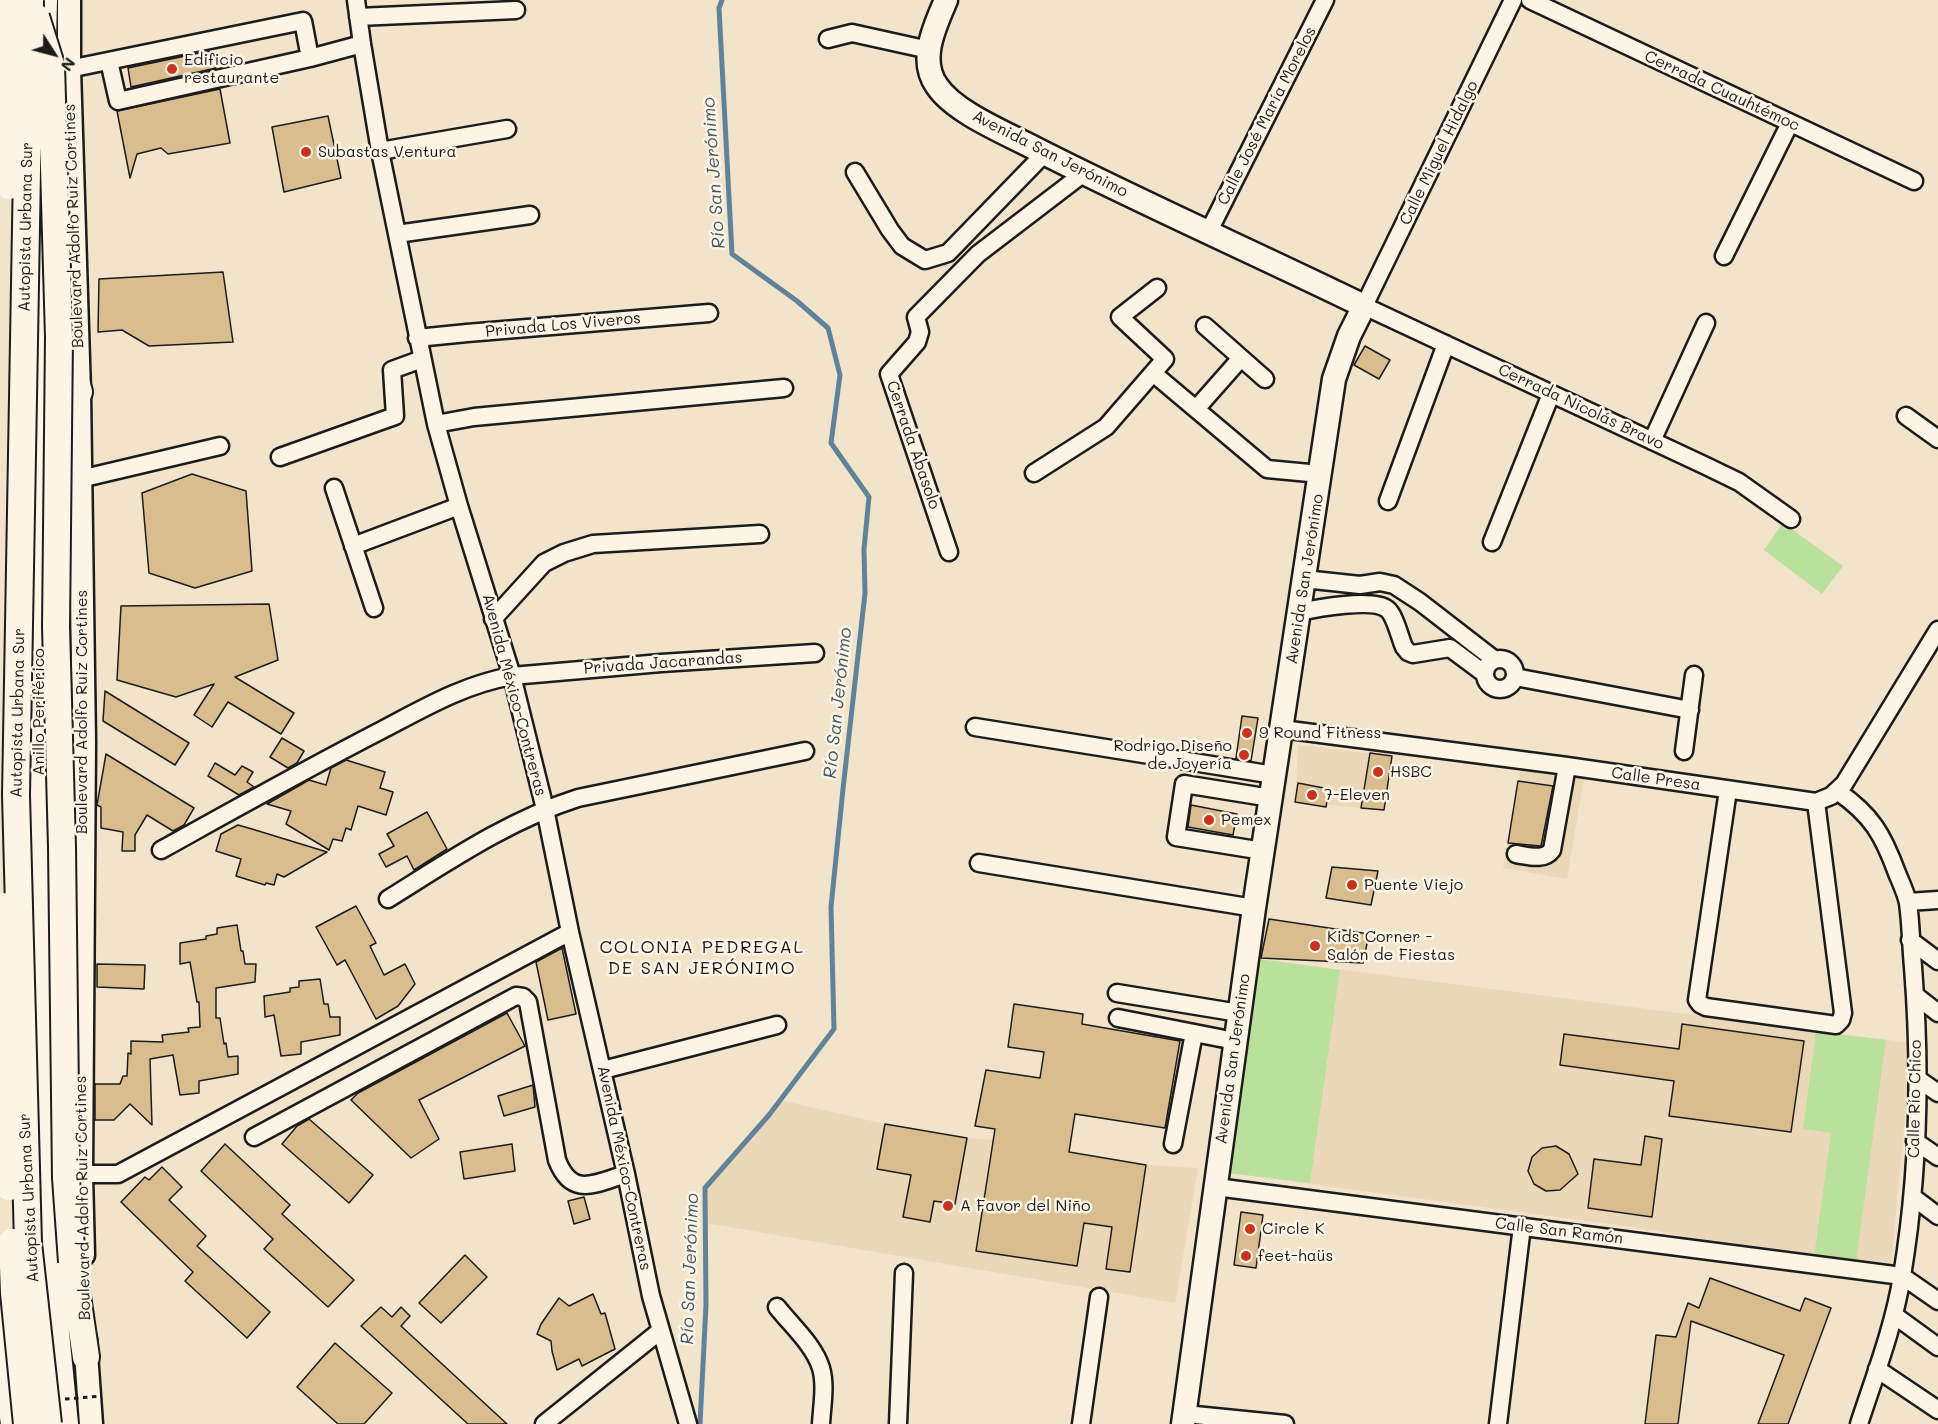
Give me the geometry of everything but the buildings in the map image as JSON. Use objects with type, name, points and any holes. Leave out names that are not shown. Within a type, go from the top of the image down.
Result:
[{"type":"highway","name":"Autopista Urbana Sur","points":[[12,0],[3,589],[2,1039],[14,1293],[27,1424]]},
{"type":"highway","name":"Autopista Urbana Sur","points":[[31,0],[16,795],[28,1243],[48,1424]]},
{"type":"highway","points":[[31,0],[51,65],[58,337],[56,627],[73,1176],[72,1262],[86,1357]]},
{"type":"highway","name":"Anillo Periférico","points":[[46,0],[42,81],[43,259],[39,618],[41,1074],[47,1242],[65,1424]]},
{"type":"highway","points":[[0,93],[11,40]]},
{"type":"highway","points":[[43,259],[79,392]]},
{"type":"highway","points":[[57,1347],[57,1282],[73,1176]]},
{"type":"highway","points":[[0,1290],[2,1337],[14,1424]]},
{"type":"main road","name":"Boulevard Adolfo Ruiz Cortines","points":[[69,0],[79,392],[84,742],[73,1176],[91,1424]]},
{"type":"main road","name":"Avenida San Jerónimo","points":[[946,0],[929,50],[929,69],[937,86],[973,116],[1083,173],[1364,306],[1349,336],[1335,378],[1254,908],[1184,1419]]},
{"type":"street","name":"Calle José María Morelos","points":[[1209,231],[1325,0]]},
{"type":"street","name":"Calle Miguel Hidalgo","points":[[1364,306],[1513,0]]},
{"type":"street","name":"Cerrada Cuauhtémoc","points":[[1530,0],[1914,181]]},
{"type":"street","points":[[357,8],[516,10]]},
{"type":"street","name":"Avenida México-Contreras","points":[[357,8],[380,151],[436,424],[512,676],[626,1173],[651,1296],[688,1424]]},
{"type":"street","points":[[69,69],[303,21],[310,58]]},
{"type":"street","points":[[828,39],[852,33],[929,50]]},
{"type":"street","points":[[109,61],[118,101],[310,58],[362,44]]},
{"type":"street","points":[[1724,256],[1790,123]]},
{"type":"street","points":[[380,151],[507,129]]},
{"type":"street","points":[[855,172],[902,246],[924,260],[948,253],[1045,153]]},
{"type":"street","name":"Cerrada Abasolo","points":[[949,552],[889,374],[917,342],[920,332],[916,316],[978,254],[1083,173]]},
{"type":"street","points":[[397,234],[530,215]]},
{"type":"street","points":[[1034,472],[1106,427],[1165,359],[1120,317],[1157,288]]},
{"type":"street","name":"Cerrada Nicolás Bravo","points":[[1364,306],[1739,482],[1791,519]]},
{"type":"street","name":"Privada Los Viveros","points":[[417,338],[709,313]]},
{"type":"street","points":[[1652,441],[1706,323]]},
{"type":"street","points":[[1205,326],[1265,379]]},
{"type":"street","points":[[1388,501],[1446,344]]},
{"type":"street","points":[[280,457],[395,416],[392,370],[422,358]]},
{"type":"street","points":[[1196,409],[1241,358]]},
{"type":"street","points":[[1154,373],[1268,469],[1320,474]]},
{"type":"street","points":[[436,424],[474,417],[783,388]]},
{"type":"street","points":[[1492,542],[1551,394]]},
{"type":"street","points":[[1906,416],[1938,439]]},
{"type":"street","points":[[80,479],[220,446]]},
{"type":"street","points":[[334,488],[374,608]]},
{"type":"street","points":[[353,546],[459,506]]},
{"type":"street","points":[[493,619],[544,563],[564,553],[593,544],[760,534]]},
{"type":"street","points":[[1305,579],[1360,585],[1380,582],[1394,585],[1467,637],[1490,667],[1488,684],[1498,690],[1509,686],[1515,676],[1510,662],[1500,659],[1490,667]]},
{"type":"street","points":[[1300,612],[1335,606],[1383,607],[1391,613],[1408,652],[1413,654],[1450,648],[1490,667]]},
{"type":"street","points":[[1728,790],[1697,1000],[1706,1007],[1836,1024],[1841,1020],[1843,1013],[1816,802],[1838,790],[1938,630]]},
{"type":"street","name":"Privada Jacarandas","points":[[161,849],[356,743],[452,694],[490,680],[512,676],[661,663],[815,653]]},
{"type":"street","points":[[1684,751],[1694,675]]},
{"type":"street","points":[[1515,676],[1690,710]]},
{"type":"street","points":[[975,727],[1275,775]]},
{"type":"street","name":"Calle Presa","points":[[1282,729],[1568,766],[1816,802]]},
{"type":"street","points":[[388,899],[460,854],[544,809],[578,798],[805,751]]},
{"type":"street","points":[[1516,854],[1543,857],[1549,855],[1552,850],[1568,766]]},
{"type":"street","points":[[1263,851],[1176,837],[1184,784],[1271,798]]},
{"type":"street","name":"Calle Río Chico","points":[[1838,790],[1858,806],[1886,842],[1908,902],[1918,1079],[1913,1197],[1902,1276],[1894,1315],[1859,1424]]},
{"type":"street","points":[[979,863],[1254,908]]},
{"type":"street","points":[[1908,902],[1938,900]]},
{"type":"street","points":[[73,1176],[118,1174],[570,932]]},
{"type":"street","points":[[1910,940],[1938,961]]},
{"type":"street","points":[[1118,993],[1239,1013]]},
{"type":"street","points":[[254,1137],[516,996],[523,996],[528,1002],[557,1160],[562,1174],[572,1183],[587,1185],[626,1173]]},
{"type":"street","points":[[1915,996],[1938,1013]]},
{"type":"street","points":[[1118,1018],[1235,1041]]},
{"type":"street","points":[[603,1071],[777,1025]]},
{"type":"street","points":[[1173,1144],[1194,1033]]},
{"type":"street","points":[[1918,1079],[1938,1093]]},
{"type":"street","points":[[1915,1141],[1938,1157]]},
{"type":"street","name":"Calle San Ramón","points":[[1216,1186],[1902,1276]]},
{"type":"street","points":[[1913,1197],[1938,1216]]},
{"type":"street","points":[[1498,1424],[1522,1226]]},
{"type":"street","points":[[898,1424],[904,1273]]},
{"type":"street","points":[[1902,1276],[1938,1301]]},
{"type":"street","points":[[1081,1424],[1099,1297]]},
{"type":"street","points":[[777,1307],[812,1352],[821,1368],[823,1389],[821,1424]]},
{"type":"street","points":[[1894,1315],[1938,1347]]},
{"type":"street","points":[[544,1424],[660,1331]]},
{"type":"street","points":[[1877,1369],[1938,1410]]},
{"type":"street","points":[[1184,1419],[1286,1424]]},
{"type":"shaded area","points":[[1298,745],[1392,756],[1384,810],[1295,802]]},
{"type":"shaded area","points":[[1521,766],[1584,777],[1567,879],[1503,868]]},
{"type":"shaded area","points":[[1259,959],[1912,1043],[1891,1266],[1721,1244],[1653,1230],[1229,1173]]},
{"type":"shaded area","name":"A Favor del Niño","points":[[780,1100],[885,1124],[967,1138],[993,1140],[1146,1165],[1198,1168],[1175,1303],[705,1223],[705,1188]]},
{"type":"green space","points":[[1783,523],[1843,566],[1822,594],[1764,550]]},
{"type":"green space","points":[[1259,959],[1340,970],[1310,1183],[1229,1173]]},
{"type":"green space","points":[[1816,1032],[1886,1040],[1856,1262],[1814,1257],[1831,1133],[1803,1129]]},
{"type":"waterway","name":"Río San Jerónimo","points":[[700,1424],[706,1305],[705,1188],[769,1115],[834,1029],[831,907],[865,593],[864,549],[869,497],[831,443],[840,375],[828,328],[797,301],[732,254],[719,8],[722,0]]},
{"type":"place","name":"Edificio restaurante","points":[[172,69]]},
{"type":"place","name":"Subastas Ventura","points":[[306,152]]},
{"type":"place","name":"9 Round Fitness","points":[[1247,733]]},
{"type":"place","name":"Rodrigo Diseño de Joyería","points":[[1244,755]]},
{"type":"place","name":"HSBC","points":[[1378,772]]},
{"type":"place","name":"7-Eleven","points":[[1312,795]]},
{"type":"place","name":"Pemex","points":[[1209,820]]},
{"type":"place","name":"Puente Viejo","points":[[1352,885]]},
{"type":"place","name":"Kids Corner - Salón de Fiestas","points":[[1315,946]]},
{"type":"place","name":"A Favor del Niño","points":[[948,1206]]},
{"type":"place","name":"Circle K","points":[[1250,1229]]},
{"type":"place","name":"feet-haüs","points":[[1246,1256]]},
{"type":"district","name":"COLONIA PEDREGAL DE SAN JERÓNIMO","points":[[702,957]]}]
